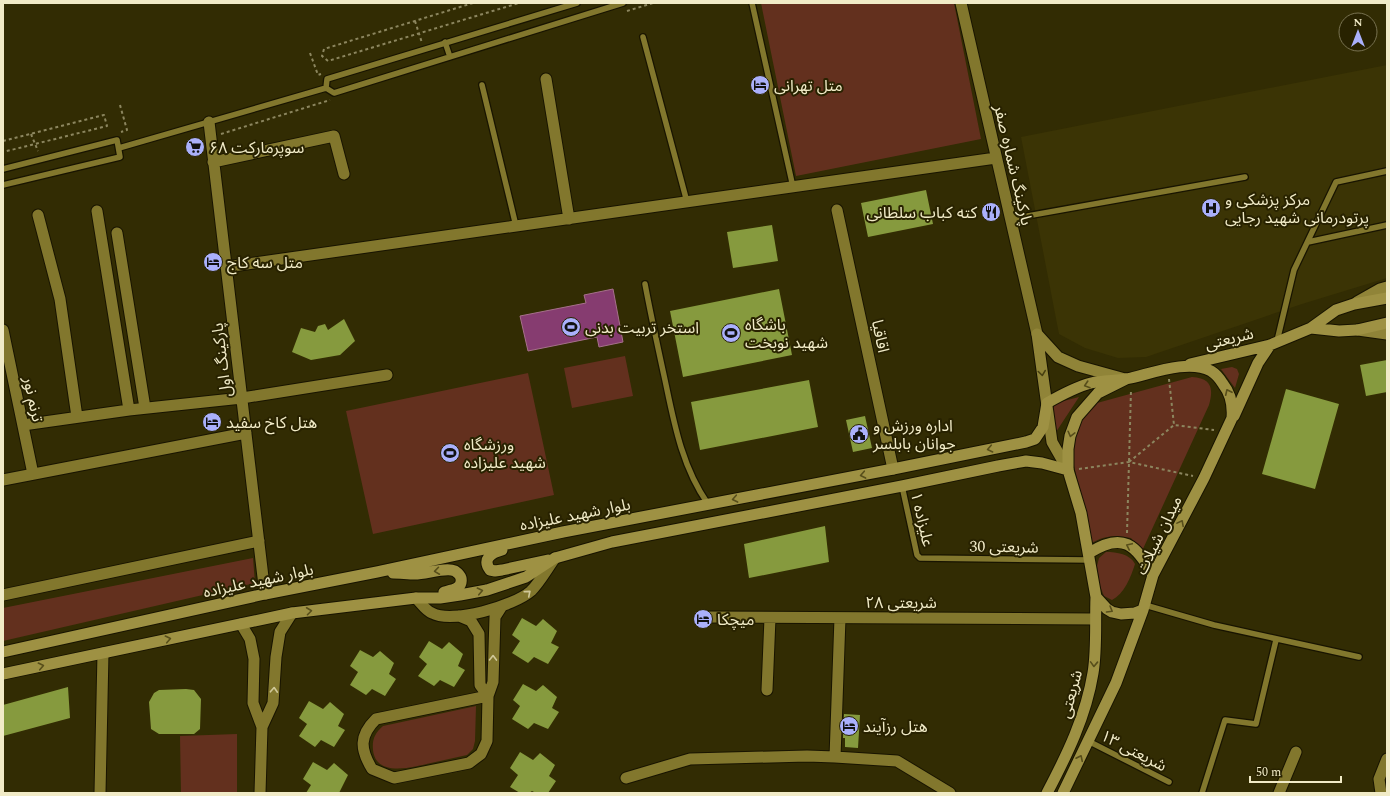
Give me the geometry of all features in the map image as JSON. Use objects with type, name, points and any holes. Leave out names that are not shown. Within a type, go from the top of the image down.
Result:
[{"type":"main road","points":[[1354,304],[1387,287]]},
{"type":"main road","points":[[1273,343],[1311,328],[1336,310],[1354,304],[1387,298]]},
{"type":"main road","points":[[1357,330],[1387,322]]},
{"type":"main road","points":[[1311,328],[1339,331],[1357,330],[1387,334]]},
{"type":"main road","points":[[1037,334],[1058,357],[1078,366],[1129,378]]},
{"type":"main road","points":[[1037,334],[1052,442],[1068,470]]},
{"type":"main road","name":"شریعتی","points":[[1186,365],[1273,343]]},
{"type":"main road","name":"شریعتی","points":[[1232,418],[1258,363],[1273,343]]},
{"type":"main road","name":"میدان شیلات","points":[[1096,597],[1090,556],[1081,513],[1068,470],[1068,449],[1070,436],[1077,417],[1098,393],[1129,378],[1186,365],[1206,368],[1220,379],[1229,393],[1233,409],[1232,418],[1204,478],[1153,575],[1144,608]]},
{"type":"main road","points":[[1046,402],[1091,383],[1129,378]]},
{"type":"main road","name":"بلوار شهید علیزاده","points":[[3,652],[265,594],[377,572],[563,532],[893,469],[1035,439],[1043,427],[1046,402]]},
{"type":"main road","points":[[563,532],[528,544],[493,553],[488,556],[487,564],[490,570],[495,571],[555,558],[612,542],[1026,461],[1042,463],[1068,470]]},
{"type":"main road","points":[[1090,556],[1099,546],[1107,543],[1120,542],[1133,547],[1141,554],[1153,575]]},
{"type":"main road","points":[[416,598],[440,598],[487,590],[526,577],[555,558]]},
{"type":"main road","points":[[3,674],[292,613],[416,598],[456,589],[461,583],[460,576],[456,572],[448,570],[414,574],[377,572]]},
{"type":"main road","points":[[1096,597],[1107,609],[1112,612],[1122,614],[1135,613],[1144,608]]},
{"type":"main road","name":"شریعتی","points":[[1047,793],[1070,749],[1084,711],[1094,672],[1096,597]]},
{"type":"main road","name":"شریعتی","points":[[1063,793],[1116,683],[1144,608]]},
{"type":"street","name":"پارکینگ شماره صفر","points":[[961,3],[1037,334]]},
{"type":"street","points":[[546,80],[568,218]]},
{"type":"street","name":"پارکینگ اول","points":[[209,122],[265,594]]},
{"type":"street","points":[[213,162],[334,136],[344,174]]},
{"type":"street","points":[[226,267],[996,158]]},
{"type":"street","name":"اقاقیا","points":[[837,210],[893,469]]},
{"type":"street","points":[[97,211],[129,410]]},
{"type":"street","points":[[38,214],[60,298],[77,417]]},
{"type":"street","points":[[117,233],[145,408]]},
{"type":"street","name":"ترنم نور","points":[[3,330],[33,474]]},
{"type":"street","points":[[23,425],[145,408],[242,398],[387,375]]},
{"type":"street","points":[[3,480],[246,432]]},
{"type":"street","points":[[3,594],[259,541]]},
{"type":"street","points":[[416,598],[431,613],[443,617],[459,616],[502,606],[522,598],[532,590],[555,558]]},
{"type":"street","points":[[488,696],[376,718],[367,728],[363,742],[365,758],[372,769],[394,778],[469,763],[481,754],[487,741],[488,696],[493,682],[495,617],[502,606]]},
{"type":"street","points":[[262,727],[273,703],[276,657],[280,632],[292,613]]},
{"type":"street","points":[[459,616],[472,621],[479,634],[480,685],[488,696]]},
{"type":"street","name":"شریعتی ۲۸","points":[[708,617],[1095,619]]},
{"type":"street","points":[[767,690],[770,618]]},
{"type":"street","points":[[835,757],[840,618]]},
{"type":"street","points":[[241,624],[250,639],[254,659],[253,703],[262,727],[260,793]]},
{"type":"street","points":[[100,793],[103,653]]},
{"type":"street","points":[[1279,793],[1296,752]]},
{"type":"street","points":[[626,778],[690,759],[807,756],[835,757],[897,761],[950,793]]},
{"type":"street","points":[[1381,793],[1379,779],[1387,759]]},
{"type":"lane","points":[[326,88],[327,79],[577,3]]},
{"type":"lane","points":[[119,148],[326,88],[334,93],[623,3]]},
{"type":"lane","points":[[752,3],[793,187]]},
{"type":"lane","points":[[643,37],[687,202]]},
{"type":"lane","points":[[445,42],[450,57]]},
{"type":"lane","points":[[482,84],[516,226]]},
{"type":"lane","points":[[3,169],[117,140],[119,148],[120,157],[3,185]]},
{"type":"lane","points":[[1273,343],[1294,270],[1336,182],[1387,171]]},
{"type":"lane","points":[[1010,219],[1245,177]]},
{"type":"lane","points":[[1308,242],[1387,225]]},
{"type":"lane","points":[[645,284],[677,436],[687,466],[702,496],[708,504]]},
{"type":"lane","name":"علیزاده ۱","points":[[902,486],[918,557]]},
{"type":"lane","name":"شریعتی 30","points":[[918,557],[1090,556]]},
{"type":"lane","points":[[1144,608],[1276,640],[1359,657]]},
{"type":"lane","points":[[1202,793],[1225,720],[1256,724],[1276,640]]},
{"type":"lane","name":"شریعتی ۱۳","points":[[1088,741],[1169,782]]},
{"type":"path","points":[[473,3],[324,49],[322,56],[328,60],[519,3]]},
{"type":"path","points":[[415,21],[424,49]]},
{"type":"path","points":[[3,141],[104,115],[107,126],[3,152]]},
{"type":"path","points":[[31,134],[39,154]]},
{"type":"path","points":[[1168,370],[1174,426]]},
{"type":"path","points":[[1127,545],[1129,378]]},
{"type":"path","points":[[1129,462],[1174,426],[1226,432]]},
{"type":"path","points":[[1068,470],[1129,462],[1204,478]]},
{"type":"shaded area","points":[[761,3],[954,3],[981,139],[796,176]]},
{"type":"shaded area","name":"مرکز پزشکی و پرتودرمانی شهید رجایی","points":[[1387,65],[1387,278],[1302,304],[1146,357],[1118,358],[1085,348],[1059,334],[1021,137]]},
{"type":"shaded area","name":"استخر تربیت بدنی","points":[[613,289],[623,342],[599,347],[597,337],[528,351],[520,316],[586,303],[584,295]]},
{"type":"shaded area","name":"ورزشگاه شهید علیزاده","points":[[625,356],[633,396],[572,408],[564,368]]},
{"type":"shaded area","points":[[1232,367],[1237,369],[1239,374],[1235,388],[1221,369]]},
{"type":"shaded area","name":"ورزشگاه شهید علیزاده","points":[[528,373],[554,495],[373,534],[346,411]]},
{"type":"shaded area","points":[[1192,377],[1203,379],[1210,385],[1211,394],[1209,405],[1142,551],[1131,538],[1125,537],[1105,537],[1090,544],[1074,465],[1074,437],[1087,411],[1097,403]]},
{"type":"shaded area","points":[[1079,397],[1056,432],[1052,408],[1056,403]]},
{"type":"shaded area","points":[[1106,552],[1114,552],[1127,556],[1135,564],[1129,580],[1120,594],[1112,600],[1104,596],[1100,586],[1097,566],[1099,558]]},
{"type":"shaded area","points":[[253,558],[255,583],[3,641],[3,608]]},
{"type":"shaded area","points":[[476,706],[475,741],[473,749],[467,755],[406,768],[388,767],[381,764],[376,759],[373,750],[373,743],[376,734],[383,726]]},
{"type":"shaded area","points":[[237,734],[237,793],[181,793],[180,736]]},
{"type":"building","points":[[926,190],[933,224],[868,237],[861,203]]},
{"type":"building","points":[[772,225],[778,261],[733,268],[727,232]]},
{"type":"building","name":"باشگاه شهید نوبخت","points":[[779,289],[792,355],[683,377],[670,311]]},
{"type":"building","points":[[344,319],[355,341],[340,355],[311,360],[292,352],[301,328],[315,332],[318,326],[325,324],[328,330]]},
{"type":"building","points":[[1387,360],[1387,392],[1366,396],[1360,365]]},
{"type":"building","points":[[809,380],[818,427],[700,450],[691,402]]},
{"type":"building","points":[[1286,389],[1339,404],[1315,489],[1262,474]]},
{"type":"building","name":"اداره ورزش و جوانان بابلسر","points":[[865,416],[872,448],[853,452],[846,420]]},
{"type":"building","points":[[825,526],[829,562],[749,578],[744,544]]},
{"type":"building","points":[[522,618],[536,626],[543,619],[557,631],[551,643],[559,647],[548,664],[534,657],[528,663],[512,653],[520,641],[512,635]]},
{"type":"building","points":[[429,641],[442,649],[449,642],[463,654],[458,666],[465,670],[454,687],[440,680],[434,686],[418,676],[427,664],[419,657]]},
{"type":"building","points":[[360,650],[373,657],[380,651],[394,663],[389,674],[396,679],[385,696],[372,689],[366,695],[350,685],[358,672],[350,666]]},
{"type":"building","points":[[523,684],[536,691],[543,685],[557,697],[552,708],[559,712],[548,729],[534,723],[528,729],[512,719],[520,706],[513,700]]},
{"type":"building","points":[[68,687],[70,718],[3,736],[3,705]]},
{"type":"building","points":[[159,690],[194,690],[201,699],[200,729],[194,734],[159,734],[151,729],[149,702],[154,693]]},
{"type":"building","points":[[309,701],[323,709],[330,702],[344,714],[338,726],[345,730],[334,747],[321,740],[315,747],[299,736],[307,724],[299,718]]},
{"type":"building","name":"هتل رزآیند","points":[[844,714],[860,715],[858,748],[845,747],[845,738],[843,738]]},
{"type":"building","points":[[520,752],[533,760],[540,753],[555,765],[549,776],[556,781],[548,793],[536,793],[532,791],[529,793],[520,793],[510,787],[518,775],[510,768]]},
{"type":"building","points":[[313,762],[327,770],[334,763],[348,775],[339,793],[306,793],[311,785],[303,779]]},
{"type":"place","name":"متل تهرانی","points":[[760,85]]},
{"type":"place","name":"سوپرمارکت ۶۸","points":[[195,147]]},
{"type":"place","name":"مرکز پزشکی و پرتودرمانی شهید رجایی","points":[[1211,208]]},
{"type":"place","name":"کته کباب سلطانی","points":[[991,212]]},
{"type":"place","name":"متل سه کاج","points":[[213,262]]},
{"type":"place","name":"استخر تربیت بدنی","points":[[571,327]]},
{"type":"place","name":"باشگاه شهید نوبخت","points":[[731,333]]},
{"type":"place","name":"هتل کاخ سفید","points":[[212,422]]},
{"type":"place","name":"اداره ورزش و جوانان بابلسر","points":[[859,434]]},
{"type":"place","name":"ورزشگاه شهید علیزاده","points":[[450,453]]},
{"type":"place","name":"میچکا","points":[[703,619]]},
{"type":"place","name":"هتل رزآیند","points":[[849,726]]}]
